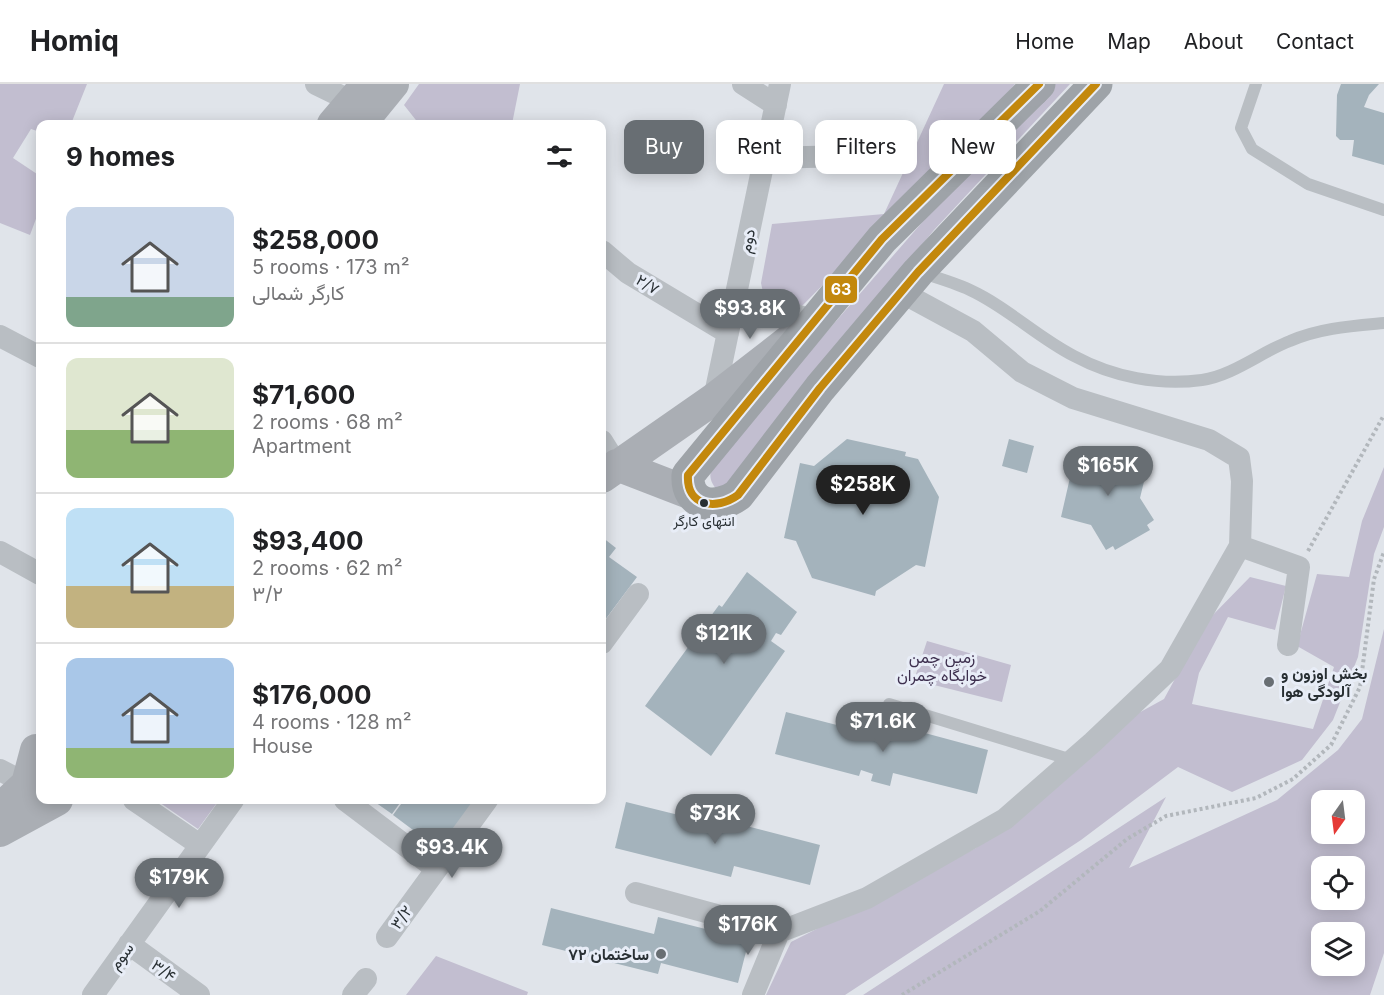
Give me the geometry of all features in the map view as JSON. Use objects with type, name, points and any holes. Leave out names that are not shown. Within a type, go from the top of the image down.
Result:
[{"type":"main road","points":[[356,110],[393,84]]},
{"type":"main road","points":[[606,461],[694,480],[709,504],[730,501],[744,487],[820,388],[910,282],[1096,84]]},
{"type":"main road","points":[[694,480],[882,239],[1036,86]]},
{"type":"main road","points":[[606,461],[714,399],[817,320]]},
{"type":"main road","points":[[0,809],[29,763]]},
{"type":"main road","points":[[0,831],[50,804]]},
{"type":"street","points":[[316,84],[356,110]]},
{"type":"street","points":[[743,84],[778,94]]},
{"type":"street","name":"دوم","points":[[772,120],[778,94]]},
{"type":"street","name":"دوم","points":[[714,399],[761,174]]},
{"type":"street","name":"۲/۷","points":[[606,254],[628,273],[728,333]]},
{"type":"street","points":[[636,893],[779,932],[867,898],[1005,819],[1170,669],[1240,546],[1242,481],[1239,458],[1209,440],[1073,398],[1022,372],[910,282]]},
{"type":"street","points":[[735,302],[817,320]]},
{"type":"street","points":[[0,336],[36,355]]},
{"type":"street","points":[[1240,546],[1299,567],[1288,645]]},
{"type":"street","points":[[0,552],[36,572]]},
{"type":"street","points":[[606,638],[638,594]]},
{"type":"street","points":[[140,804],[201,845]]},
{"type":"street","name":"سوم","points":[[93,995],[230,804]]},
{"type":"street","points":[[350,804],[435,868]]},
{"type":"street","name":"۳/۲","points":[[387,937],[435,868],[484,804]]},
{"type":"street","points":[[753,995],[779,932]]},
{"type":"street","name":"۳/۴","points":[[129,944],[199,995]]},
{"type":"lane","points":[[1256,84],[1241,128],[1252,149],[1308,184],[1384,210]]},
{"type":"lane","points":[[910,282],[969,289],[1073,356],[1101,368],[1135,378],[1171,382],[1205,380],[1238,367],[1265,351],[1314,332],[1384,323]]},
{"type":"lane","points":[[888,704],[1072,760]]},
{"type":"path","points":[[1299,567],[1384,415]]},
{"type":"path","points":[[902,995],[1040,911],[1127,839],[1166,816],[1256,798],[1293,779],[1332,745],[1360,687],[1374,579],[1384,552]]},
{"type":"green space","points":[[0,84],[87,84],[73,120],[36,120],[36,131],[31,129],[13,158],[36,173],[36,219],[30,235],[0,223]]},
{"type":"green space","points":[[419,84],[520,84],[513,120],[416,120],[404,105]]},
{"type":"green space","points":[[944,84],[1015,84],[984,120],[929,120],[929,174],[932,174],[801,307],[764,297],[761,283],[772,224],[884,214],[902,174],[917,174],[917,142]]},
{"type":"green space","points":[[1055,84],[1070,84],[1016,142],[1016,125]]},
{"type":"green space","points":[[968,174],[986,174],[934,230],[720,493],[711,478],[714,461],[926,218]]},
{"type":"green space","points":[[1384,467],[1384,527],[1374,554],[1358,657],[1333,720],[1302,760],[1232,792],[1178,767],[1081,840],[845,995],[766,995],[791,942],[976,848],[1124,721],[1164,699],[1206,622],[1250,577],[1286,586],[1275,630],[1228,617],[1199,673],[1192,704],[1313,729],[1334,667],[1297,646],[1317,574],[1349,577],[1362,521]]},
{"type":"green space","points":[[1384,629],[1384,953],[1370,995],[863,995],[1166,797],[1129,868],[1277,800],[1338,750],[1362,719]]},
{"type":"green space","name":"زمین چمن خوابگاه چمران","points":[[927,641],[1011,665],[1002,702],[914,680]]},
{"type":"green space","points":[[162,804],[216,804],[198,829]]},
{"type":"green space","points":[[436,956],[528,992],[527,995],[406,995]]},
{"type":"building","points":[[1341,84],[1379,84],[1369,95],[1364,107],[1384,113],[1384,165],[1352,156],[1354,140],[1340,140],[1336,136],[1337,95]]},
{"type":"building","points":[[847,439],[906,452],[905,456],[918,459],[939,497],[925,567],[916,565],[876,591],[875,596],[812,578],[796,541],[784,538],[800,463],[814,466]]},
{"type":"building","points":[[1009,439],[1034,446],[1027,473],[1002,466]]},
{"type":"building","points":[[1077,447],[1148,465],[1140,498],[1154,520],[1147,525],[1150,530],[1115,550],[1113,546],[1106,550],[1091,525],[1061,517]]},
{"type":"building","points":[[606,540],[616,548],[609,557],[637,577],[606,619]]},
{"type":"building","points":[[747,572],[797,612],[781,635],[776,633],[771,641],[785,651],[711,756],[645,706],[719,605],[722,607]]},
{"type":"building","points":[[786,712],[872,734],[870,740],[879,742],[884,722],[988,750],[977,794],[893,773],[890,786],[871,781],[873,774],[861,770],[859,776],[775,754]]},
{"type":"building","points":[[626,802],[707,822],[705,831],[719,834],[723,820],[820,845],[810,885],[734,866],[731,877],[615,848]]},
{"type":"building","points":[[378,804],[399,804],[392,814]]},
{"type":"building","points":[[401,804],[471,804],[447,839],[425,839],[393,815]]},
{"type":"building","name":"ساختمان ۷۲","points":[[551,908],[654,934],[658,917],[749,940],[738,983],[661,963],[658,974],[542,945]]},
{"type":"transit line","name":"63","points":[[1039,84],[882,239],[688,475],[689,485],[697,499],[712,504],[721,503],[738,495],[820,388],[918,272],[1096,84]]},
{"type":"place","name":"انتهای کارگر","points":[[704,503]]},
{"type":"place","name":"بخش اوزون و آلودگی هوا","points":[[1269,682]]},
{"type":"place","name":"ساختمان ۷۲","points":[[661,954]]}]
